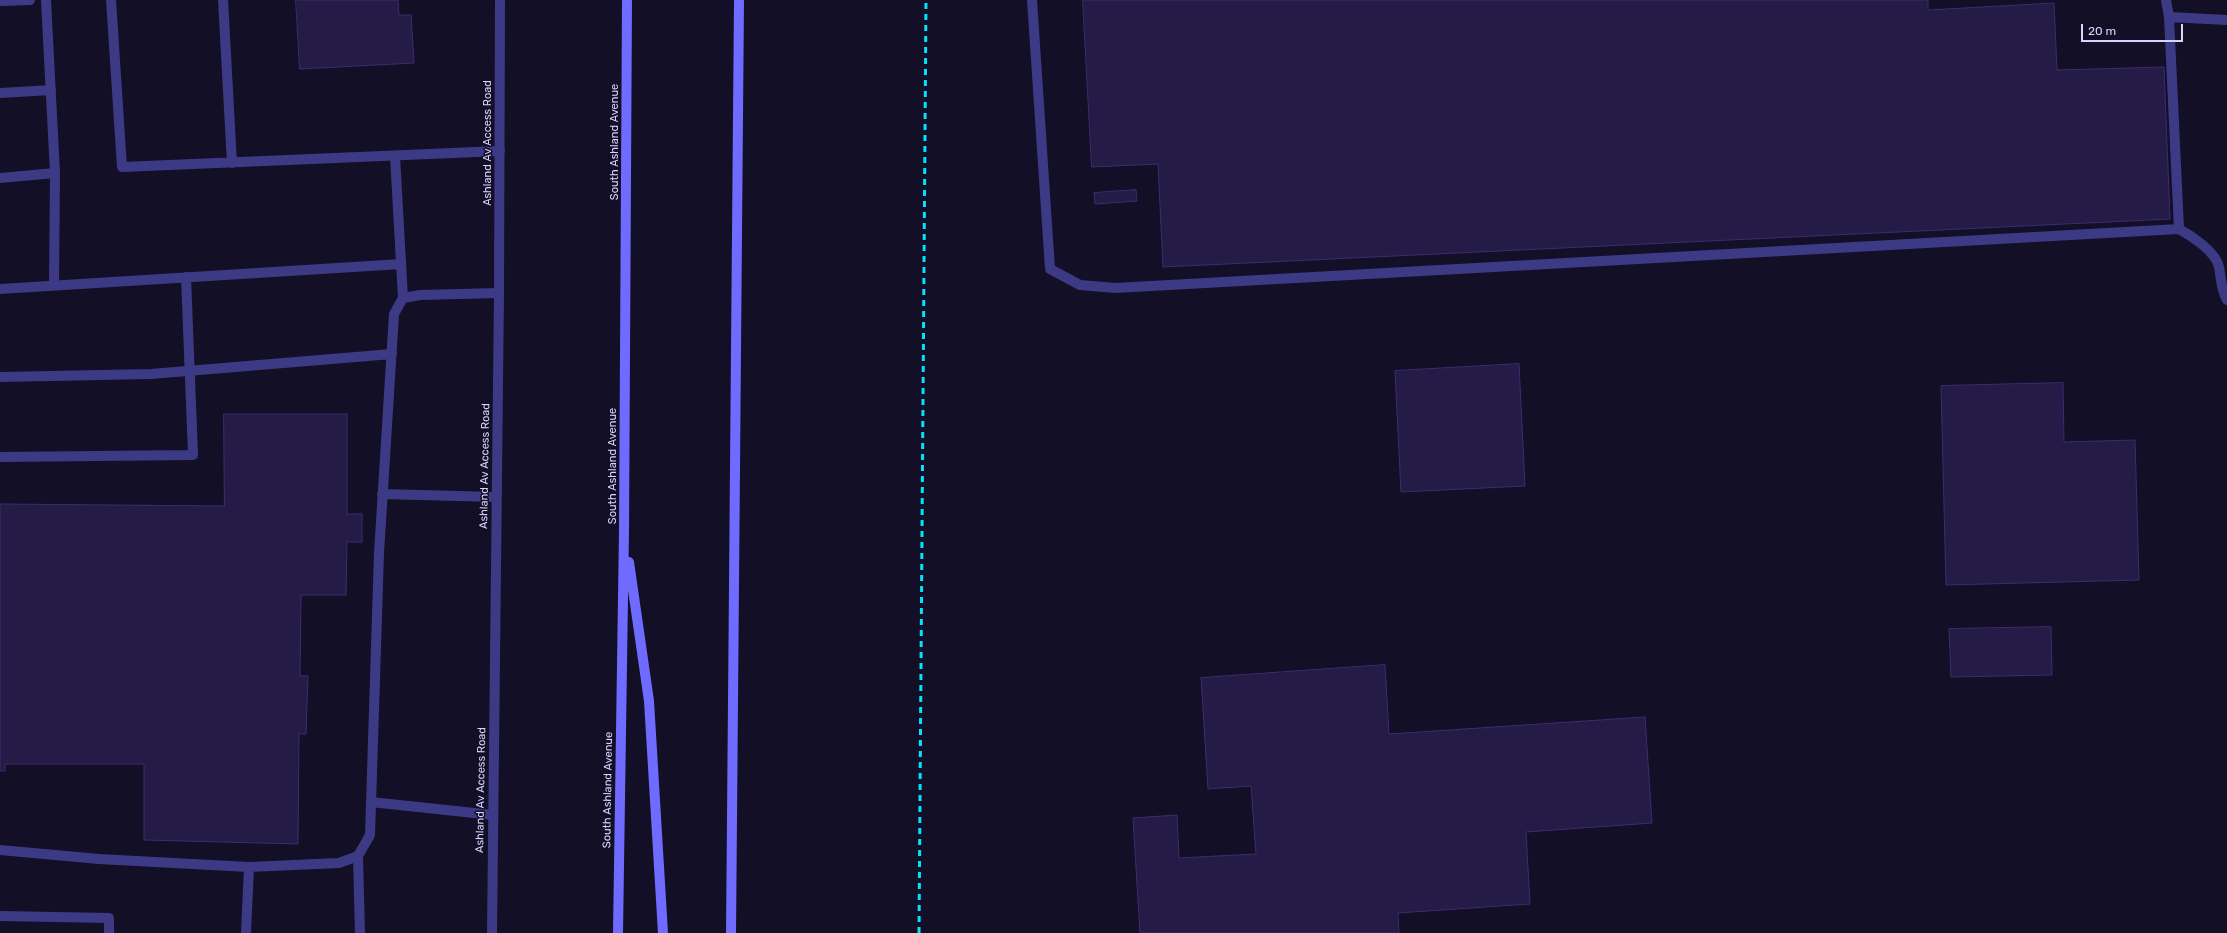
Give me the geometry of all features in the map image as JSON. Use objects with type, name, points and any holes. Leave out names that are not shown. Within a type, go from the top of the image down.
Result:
[{"type":"main road","name":"South Ashland Avenue","points":[[618,933],[624,530],[627,0]]},
{"type":"main road","points":[[731,933],[739,0]]},
{"type":"main road","points":[[624,530],[648,701],[663,933]]},
{"type":"street","points":[[0,1],[30,0]]},
{"type":"street","points":[[46,0],[54,173],[54,285]]},
{"type":"street","points":[[111,0],[122,167],[500,151]]},
{"type":"street","points":[[224,0],[232,163]]},
{"type":"street","name":"Ashland Av Access Road","points":[[492,933],[499,293],[500,0]]},
{"type":"street","points":[[1032,0],[1050,269],[1080,285],[1123,288],[2179,229],[2198,239],[2218,264],[2223,293],[2227,300]]},
{"type":"street","points":[[2166,0],[2169,17],[2179,229]]},
{"type":"street","points":[[2169,17],[2227,20]]},
{"type":"street","points":[[0,93],[51,90]]},
{"type":"street","points":[[360,933],[358,856],[370,835],[382,494],[394,314],[403,298],[395,156]]},
{"type":"street","points":[[0,178],[54,173]]},
{"type":"street","points":[[0,289],[401,264]]},
{"type":"street","points":[[0,456],[193,454],[191,371],[186,277]]},
{"type":"street","points":[[403,298],[420,295],[499,293]]},
{"type":"street","points":[[0,377],[151,374],[392,354]]},
{"type":"street","points":[[382,494],[496,496]]},
{"type":"street","points":[[371,802],[493,815]]},
{"type":"street","points":[[0,850],[99,859],[249,866],[339,864],[358,856]]},
{"type":"street","points":[[246,933],[249,866]]},
{"type":"street","points":[[0,916],[109,918],[108,933]]},
{"type":"building","points":[[296,0],[398,0],[399,15],[411,15],[414,63],[300,69]]},
{"type":"building","points":[[1083,0],[1928,0],[1928,10],[2054,3],[2057,70],[2164,67],[2170,219],[1163,267],[1158,164],[1092,167]]},
{"type":"building","points":[[1136,190],[1137,201],[1095,204],[1094,193]]},
{"type":"building","points":[[1519,364],[1525,486],[1401,492],[1395,371]]},
{"type":"building","points":[[2063,383],[2064,442],[2135,440],[2139,580],[1946,585],[1941,386]]},
{"type":"building","points":[[224,414],[347,414],[347,514],[362,514],[362,542],[347,542],[346,595],[301,595],[300,676],[308,676],[306,734],[299,734],[298,844],[144,840],[144,764],[5,764],[5,771],[0,771],[0,504],[224,506]]},
{"type":"building","points":[[2051,627],[2052,675],[1951,677],[1949,629]]},
{"type":"building","points":[[1385,665],[1389,734],[1645,717],[1652,823],[1526,832],[1530,904],[1398,913],[1399,933],[1140,933],[1133,818],[1177,815],[1179,858],[1256,854],[1251,786],[1208,789],[1201,678]]},
{"type":"railway","points":[[919,933],[926,0]]}]
